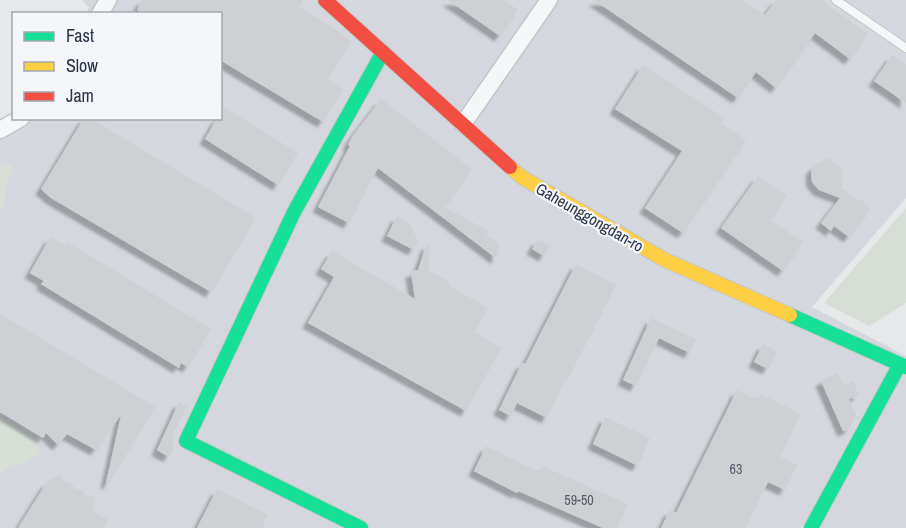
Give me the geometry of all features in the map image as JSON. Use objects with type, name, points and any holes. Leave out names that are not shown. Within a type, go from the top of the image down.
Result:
[{"type":"street","name":"Gaheunggongdan-ro","points":[[325,0],[523,178],[665,260],[903,366],[811,528]]},
{"type":"street","points":[[463,124],[549,0]]},
{"type":"street","points":[[361,528],[186,441],[294,212],[383,52]]},
{"type":"street","points":[[0,130],[18,120]]},
{"type":"lane","points":[[836,0],[906,48]]},
{"type":"shaded area","points":[[82,0],[906,0],[906,198],[812,307],[906,356],[906,528],[0,528],[0,124],[12,118],[222,120],[222,12],[86,12],[89,7]]},
{"type":"shaded area","points":[[3,164],[13,166],[5,189],[5,203],[0,213],[0,166]]},
{"type":"shaded area","points":[[906,208],[906,303],[869,326],[824,303]]},
{"type":"shaded area","points":[[0,417],[37,440],[40,453],[27,461],[5,469],[0,475]]},
{"type":"building","points":[[142,0],[303,0],[299,7],[337,30],[351,42],[328,79],[343,90],[323,122],[222,61],[222,12],[140,12],[137,10]]},
{"type":"building","points":[[448,0],[504,0],[518,10],[500,36]]},
{"type":"building","points":[[594,0],[742,0],[765,15],[776,0],[821,0],[868,34],[850,59],[815,33],[776,88],[756,72],[738,98]]},
{"type":"building","points":[[892,55],[906,64],[906,103],[874,81]]},
{"type":"building","points":[[643,65],[711,109],[724,119],[721,123],[746,140],[683,233],[645,208],[682,151],[615,109]]},
{"type":"building","points":[[381,99],[472,169],[444,207],[489,231],[486,236],[497,242],[499,246],[497,259],[378,168],[349,223],[318,207],[350,146],[348,145],[352,137]]},
{"type":"building","points":[[224,107],[298,153],[278,185],[205,139],[216,120],[222,120]]},
{"type":"building","points":[[83,120],[93,120],[256,218],[211,292],[51,198],[41,189]]},
{"type":"building","points":[[827,158],[841,168],[843,178],[841,188],[859,201],[861,199],[870,209],[849,237],[834,226],[831,231],[821,223],[840,198],[819,190],[812,182],[813,167]]},
{"type":"building","points":[[758,176],[787,196],[770,220],[803,242],[783,271],[721,228]]},
{"type":"building","points":[[397,216],[410,223],[418,241],[414,250],[387,236]]},
{"type":"building","points":[[50,237],[65,245],[67,242],[211,329],[188,367],[181,363],[179,368],[41,284],[44,281],[30,273]]},
{"type":"building","points":[[538,239],[550,246],[544,256],[532,249]]},
{"type":"building","points":[[427,244],[429,244],[429,271],[450,282],[448,285],[488,308],[474,332],[501,348],[466,411],[308,323],[334,277],[321,269],[332,251],[415,299],[411,272],[418,270]]},
{"type":"building","points":[[576,264],[616,285],[547,418],[517,403],[511,416],[499,410]]},
{"type":"building","points":[[0,314],[155,407],[108,484],[106,483],[121,415],[96,450],[67,434],[58,445],[46,433],[43,438],[0,412]]},
{"type":"building","points":[[651,318],[696,339],[690,353],[659,338],[636,386],[623,380]]},
{"type":"building","points":[[763,344],[777,352],[768,369],[754,362]]},
{"type":"building","points":[[837,373],[844,385],[853,381],[859,395],[849,399],[856,415],[849,429],[843,431],[821,381]]},
{"type":"building","points":[[737,390],[757,400],[760,394],[801,414],[780,457],[797,465],[785,490],[768,482],[745,528],[661,528],[670,510],[676,513]]},
{"type":"building","points":[[179,402],[187,406],[173,435],[174,447],[169,457],[157,450]]},
{"type":"building","points":[[605,417],[650,438],[638,466],[593,444]]},
{"type":"building","points":[[486,446],[540,473],[542,466],[628,504],[617,528],[603,528],[518,491],[517,493],[474,471]]},
{"type":"building","points":[[59,474],[75,489],[83,490],[86,496],[96,497],[92,510],[108,520],[103,528],[18,528],[47,482],[49,483]]},
{"type":"building","points":[[217,489],[268,515],[262,528],[197,528]]},
{"type":"traffic: fast","points":[[361,528],[186,441],[294,212],[383,52]]},
{"type":"traffic: fast","points":[[790,315],[906,367]]},
{"type":"traffic: fast","points":[[811,528],[900,364]]},
{"type":"traffic: slow","points":[[510,167],[523,178],[665,260],[790,315]]},
{"type":"traffic: jam","points":[[325,0],[510,167]]}]
